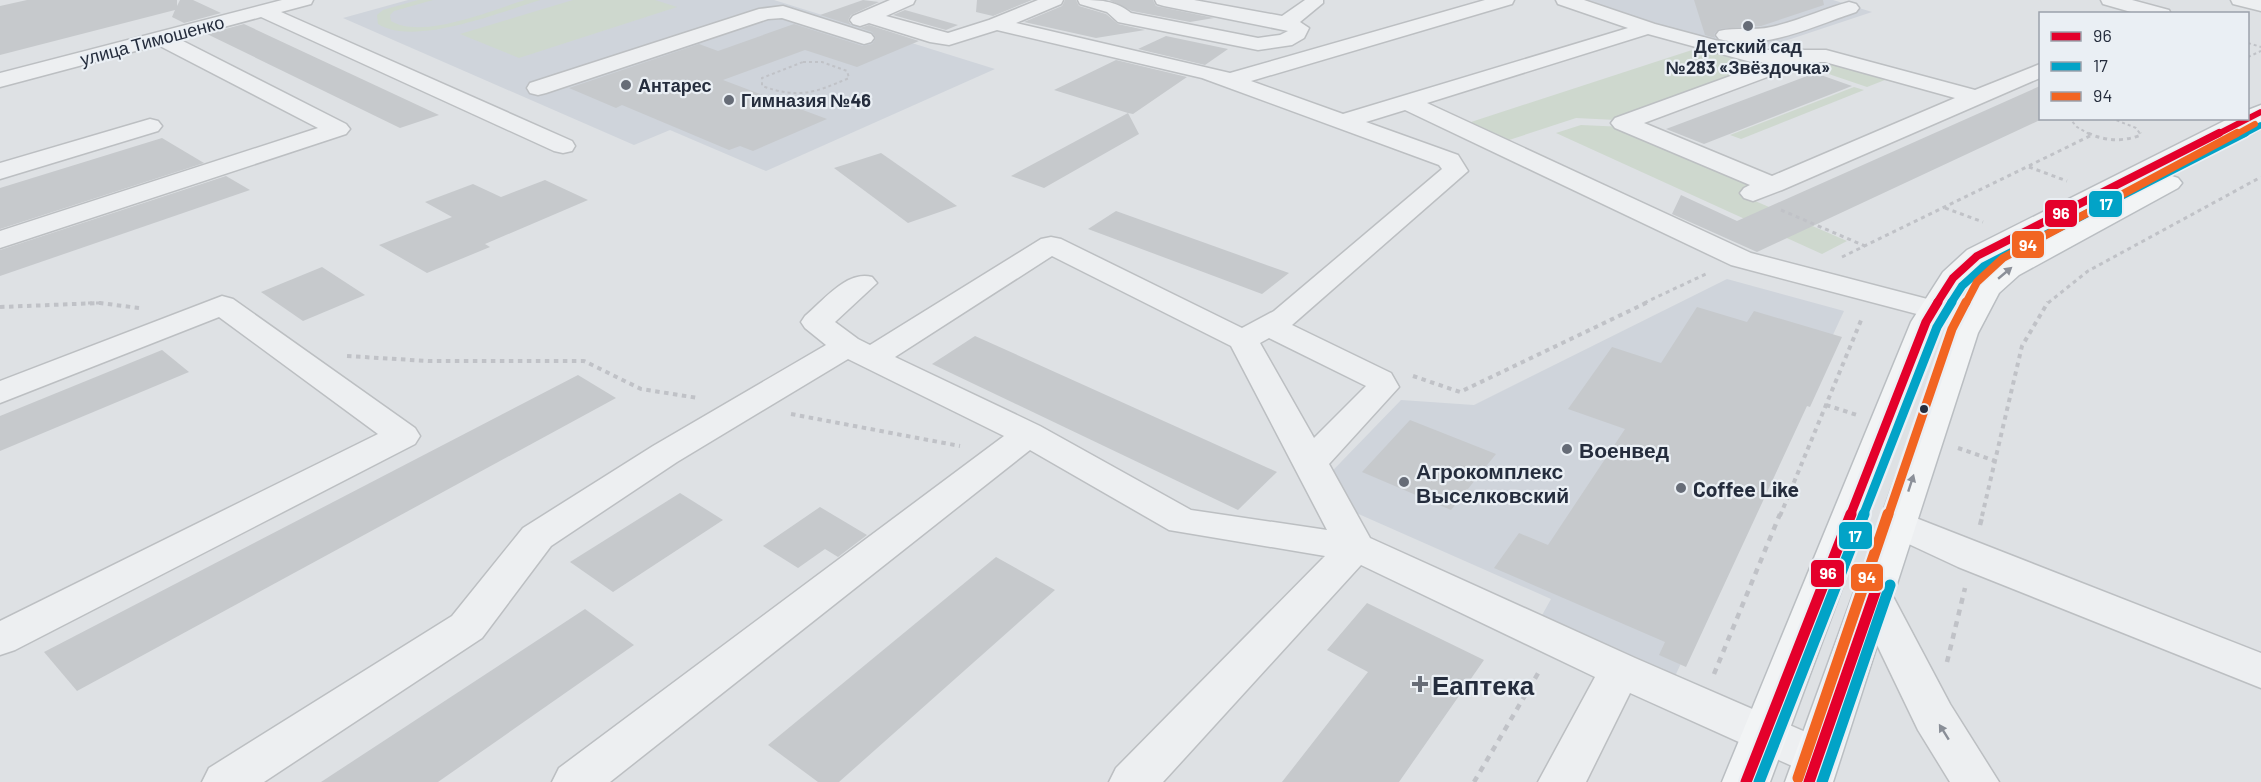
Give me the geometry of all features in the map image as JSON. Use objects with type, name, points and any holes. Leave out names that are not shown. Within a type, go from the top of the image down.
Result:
[{"type":"main road","points":[[1746,782],[1932,308],[1953,278],[1977,256],[2245,120]]},
{"type":"main road","points":[[1813,769],[1874,597],[1927,436],[1941,403],[1963,333],[1987,289],[2009,269],[2261,135]]},
{"type":"street","name":"улица Тимошенко","points":[[0,80],[304,0]]},
{"type":"street","points":[[784,0],[892,35],[949,39],[996,24],[1054,0]]},
{"type":"street","points":[[538,88],[766,13],[783,12],[867,27],[906,0]]},
{"type":"street","points":[[1087,0],[1114,8],[1125,18],[1258,44],[1285,41],[1297,34],[1299,28],[1286,23],[1164,0]]},
{"type":"street","points":[[1286,23],[1314,3],[1314,0]]},
{"type":"street","points":[[1231,80],[1505,0]]},
{"type":"street","points":[[1565,0],[1648,28],[1751,56],[1826,56],[1976,98]]},
{"type":"street","points":[[2110,0],[2155,12]]},
{"type":"street","points":[[2240,0],[2261,5]]},
{"type":"street","points":[[1596,10],[1624,2],[1721,34],[1747,37],[1763,35],[1859,3]]},
{"type":"street","points":[[263,11],[563,146]]},
{"type":"street","points":[[996,24],[1209,73],[1449,160],[1455,171],[1285,317],[1256,333]]},
{"type":"street","points":[[1341,122],[1648,28]]},
{"type":"street","points":[[0,240],[338,129],[161,38]]},
{"type":"street","points":[[1773,185],[1623,123],[1806,56]]},
{"type":"street","points":[[1747,196],[2039,70]]},
{"type":"street","points":[[1407,102],[1741,259],[1970,319]]},
{"type":"street","points":[[0,171],[150,126]]},
{"type":"street","points":[[225,782],[467,627],[537,537],[665,454],[746,406],[859,352],[1051,245],[1256,333],[1379,380],[1383,387],[1310,463]]},
{"type":"street","points":[[862,284],[816,322],[859,352],[1015,444],[1182,521],[1356,547],[1620,670],[1764,733],[1813,769]]},
{"type":"street","points":[[0,393],[222,305],[404,436],[0,639]]},
{"type":"street","points":[[1256,333],[1310,463],[1356,547]]},
{"type":"street","points":[[576,782],[1015,444]]},
{"type":"street","points":[[1898,524],[1972,557],[2261,671]]},
{"type":"street","points":[[1133,782],[1356,547]]},
{"type":"street","points":[[1874,597],[1934,717],[1975,782]]},
{"type":"street","points":[[1562,782],[1620,670]]},
{"type":"path","points":[[2249,56],[2261,49]]},
{"type":"path","points":[[2249,51],[2256,53]]},
{"type":"path","points":[[840,68],[847,71],[849,78],[805,95],[787,96],[762,86],[762,78],[803,62],[822,62],[840,68],[849,65]]},
{"type":"path","points":[[2071,120],[2075,127],[2092,135],[2123,139],[2132,139],[2141,135],[2136,128],[2124,120]]},
{"type":"path","points":[[1789,271],[1817,269],[2092,135]]},
{"type":"path","points":[[2028,166],[2069,182]]},
{"type":"path","points":[[1934,717],[2022,346],[2049,301],[2088,271],[2261,177]]},
{"type":"path","points":[[1747,196],[1866,247]]},
{"type":"path","points":[[1945,208],[1987,223]]},
{"type":"path","points":[[1379,380],[1412,376],[1460,392],[1713,270]]},
{"type":"path","points":[[1701,705],[1872,292]]},
{"type":"path","points":[[0,307],[100,303],[199,314]]},
{"type":"path","points":[[308,367],[338,356],[428,361],[584,361],[641,389],[1015,444]]},
{"type":"path","points":[[1474,782],[1557,641]]},
{"type":"shaded area","name":"Гимназия №46","points":[[408,0],[774,0],[995,69],[766,171],[670,130],[634,145],[343,18]]},
{"type":"shaded area","points":[[418,0],[433,0],[394,11],[390,15],[391,21],[404,26],[438,25],[476,16],[525,0],[540,0],[481,19],[435,30],[413,32],[394,30],[378,24],[377,15],[383,10]]},
{"type":"shaded area","points":[[573,0],[655,0],[677,7],[519,58],[460,34]]},
{"type":"shaded area","name":"Детский сад №283 «Звёздочка»","points":[[1584,0],[1833,0],[1872,12],[1764,48],[1712,41]]},
{"type":"shaded area","points":[[1692,50],[1750,58],[1770,64],[1616,120],[1576,118],[1506,141],[1468,123]]},
{"type":"shaded area","points":[[1837,63],[1890,78],[1867,87],[1817,70]]},
{"type":"shaded area","points":[[1854,87],[1864,90],[1741,139],[1730,135]]},
{"type":"shaded area","points":[[1581,125],[1625,127],[1761,184],[1739,194],[1847,241],[1822,254],[1556,133]]},
{"type":"shaded area","name":"Военвед","points":[[1727,279],[1844,311],[1664,700],[1530,637],[1551,599],[1311,493],[1401,400],[1474,405]]},
{"type":"building","points":[[27,0],[177,0],[177,6],[180,0],[193,0],[221,13],[184,23],[172,17],[175,10],[0,55],[0,6]]},
{"type":"building","points":[[863,0],[879,2],[851,15],[848,20],[851,25],[820,15]]},
{"type":"building","points":[[977,0],[1032,0],[993,16],[976,12]]},
{"type":"building","points":[[1065,0],[1076,0],[1079,6],[1106,14],[1118,24],[1145,30],[1096,38],[1024,22],[1062,6]]},
{"type":"building","points":[[1109,0],[1153,0],[1156,6],[1214,18],[1190,22],[1132,11]]},
{"type":"building","points":[[1694,0],[1823,0],[1824,5],[1761,26],[1719,29],[1714,34],[1715,38],[1705,35]]},
{"type":"building","points":[[905,10],[958,25],[946,30],[893,15]]},
{"type":"building","points":[[244,24],[439,115],[400,128],[207,34]]},
{"type":"building","points":[[794,24],[863,46],[872,44],[876,38],[872,32],[860,28],[869,25],[919,41],[857,67],[805,50],[723,80],[827,119],[753,151],[740,146],[729,150],[622,105],[616,108],[569,88],[699,44],[718,51]]},
{"type":"building","points":[[1166,36],[1228,49],[1205,65],[1138,49]]},
{"type":"building","points":[[1116,60],[1187,77],[1133,114],[1054,90]]},
{"type":"building","points":[[1815,73],[1852,86],[1704,144],[1666,129]]},
{"type":"building","points":[[2039,86],[2040,120],[1757,252],[1672,214],[1681,195],[1737,221]]},
{"type":"building","points":[[1128,113],[1139,134],[1044,188],[1011,176]]},
{"type":"building","points":[[162,138],[204,163],[0,229],[0,188]]},
{"type":"building","points":[[881,153],[957,206],[908,223],[834,168]]},
{"type":"building","points":[[226,176],[250,190],[0,276],[0,250]]},
{"type":"building","points":[[545,180],[588,200],[485,244],[490,247],[427,273],[379,245],[452,217],[425,202],[473,184],[501,197]]},
{"type":"building","points":[[1116,211],[1289,273],[1262,294],[1088,229]]},
{"type":"building","points":[[322,267],[365,295],[303,321],[261,292]]},
{"type":"building","points":[[1697,307],[1747,322],[1754,311],[1842,337],[1810,407],[1807,406],[1686,667],[1659,655],[1665,642],[1494,568],[1519,533],[1548,545],[1625,429],[1568,409],[1612,347],[1661,363]]},
{"type":"building","points":[[975,336],[1277,472],[1238,510],[932,364]]},
{"type":"building","points":[[162,350],[189,372],[0,451],[0,416]]},
{"type":"building","points":[[578,375],[616,398],[77,691],[44,652]]},
{"type":"building","points":[[1410,420],[1496,454],[1451,510],[1362,472]]},
{"type":"building","points":[[680,493],[723,520],[613,592],[570,562]]},
{"type":"building","points":[[820,507],[867,535],[838,557],[825,549],[798,568],[763,546]]},
{"type":"building","points":[[996,557],[1055,590],[839,782],[818,782],[768,745]]},
{"type":"building","points":[[1367,603],[1484,660],[1399,782],[1282,782],[1368,672],[1327,650]]},
{"type":"building","points":[[585,609],[634,645],[438,782],[321,782]]},
{"type":"transit line","name":"96","points":[[2249,118],[2261,112]]},
{"type":"transit line","name":"96","points":[[1746,782],[1926,322],[1953,278],[1977,256],[2245,120]]},
{"type":"transit line","name":"94","points":[[1798,778],[1952,329],[1977,282],[2003,258],[2255,124]]},
{"type":"transit line","name":"17","points":[[1759,782],[1937,327],[1962,286],[1984,266],[2261,125]]},
{"type":"transit line","name":"96","points":[[1809,782],[1879,581]]},
{"type":"transit line","name":"17","points":[[1822,782],[1890,585]]},
{"type":"place","name":"Детский сад №283 «Звёздочка»","points":[[1748,26]]},
{"type":"place","name":"Антарес","points":[[626,85]]},
{"type":"place","name":"Гимназия №46","points":[[729,100]]},
{"type":"place","name":"Военвед","points":[[1567,449]]},
{"type":"place","name":"Агрокомплекс Выселковский","points":[[1404,482]]},
{"type":"place","name":"Coffee Like","points":[[1681,488]]},
{"type":"place","name":"Еаптека","points":[[1420,684]]}]
